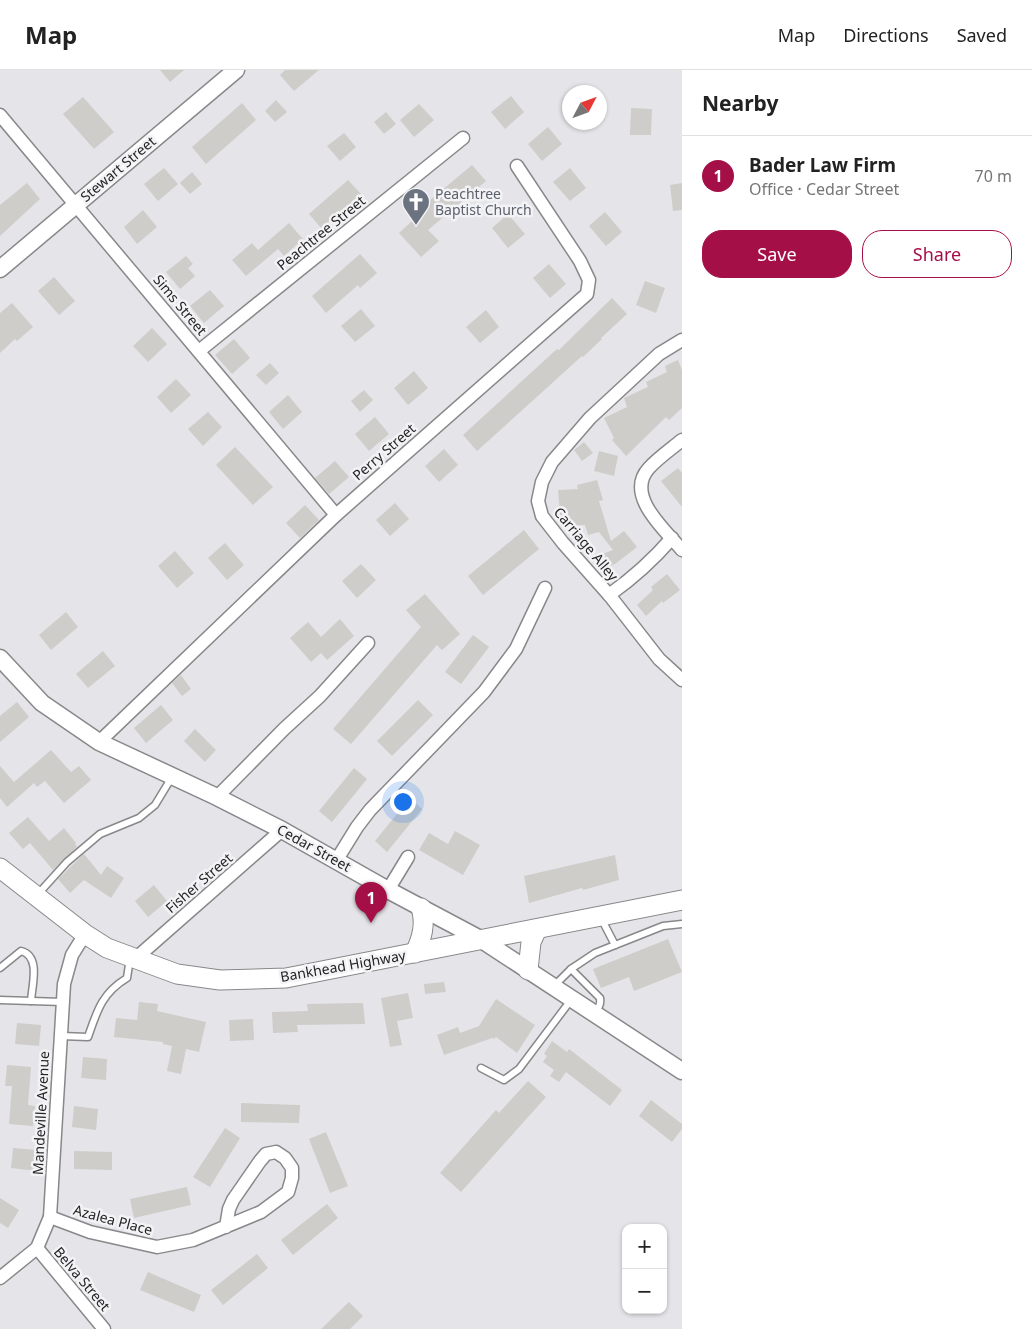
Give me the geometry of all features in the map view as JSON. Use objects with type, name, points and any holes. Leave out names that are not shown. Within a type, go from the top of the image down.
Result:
[{"type":"main road","name":"Bankhead Highway","points":[[0,868],[106,948],[177,974],[220,980],[286,978],[682,900]]},
{"type":"main road","points":[[415,953],[422,937],[424,924],[422,908]]},
{"type":"main road","points":[[528,970],[531,942],[537,929]]},
{"type":"street","name":"Stewart Street","points":[[0,269],[236,70]]},
{"type":"street","name":"Sims Street","points":[[0,115],[336,515]]},
{"type":"street","name":"Peachtree Street","points":[[199,351],[463,138]]},
{"type":"street","name":"Perry Street","points":[[99,742],[336,515],[587,294],[590,280],[580,261],[517,166]]},
{"type":"street","name":"Carriage Alley","points":[[682,340],[659,354],[590,418],[552,462],[542,482],[538,501],[542,516],[563,543],[609,595],[659,659],[682,680]]},
{"type":"street","points":[[682,440],[648,469],[640,483],[642,498],[652,516],[682,550]]},
{"type":"street","points":[[609,595],[642,570],[672,538]]},
{"type":"street","points":[[336,861],[370,810],[484,692],[516,649],[545,588]]},
{"type":"street","points":[[217,796],[320,696],[368,643]]},
{"type":"street","name":"Cedar Street","points":[[0,658],[42,703],[99,742],[217,796],[482,940],[682,1071]]},
{"type":"street","name":"Fisher Street","points":[[133,958],[282,830]]},
{"type":"street","points":[[388,890],[408,857]]},
{"type":"street","name":"Mandeville Avenue","points":[[0,1278],[36,1248],[50,1217],[64,984],[72,955],[85,934]]},
{"type":"street","name":"Azalea Place","points":[[50,1217],[90,1232],[157,1247],[193,1240],[226,1227],[261,1212],[288,1192],[292,1178],[292,1168],[285,1158],[276,1152],[266,1154],[260,1161],[233,1200],[229,1209],[226,1227]]},
{"type":"street","name":"Belva Street","points":[[36,1248],[104,1329]]},
{"type":"lane","points":[[36,897],[66,862],[100,834],[139,818],[156,805],[172,776]]},
{"type":"lane","points":[[601,916],[615,945]]},
{"type":"lane","points":[[553,987],[571,969],[595,953],[663,926],[682,924]]},
{"type":"lane","points":[[0,968],[21,951],[26,952],[31,957],[34,964],[31,1001]]},
{"type":"lane","points":[[61,1036],[88,1037],[106,995],[115,985],[127,978],[133,958]]},
{"type":"lane","points":[[571,969],[600,998],[601,1003],[592,1012]]},
{"type":"lane","points":[[481,1068],[504,1080],[519,1069],[571,999]]},
{"type":"lane","points":[[0,1000],[63,1002]]},
{"type":"building","points":[[160,70],[184,70],[170,82]]},
{"type":"building","points":[[285,70],[319,70],[294,91],[280,75]]},
{"type":"building","points":[[511,96],[524,112],[505,129],[491,112]]},
{"type":"building","points":[[83,97],[114,132],[94,149],[63,114]]},
{"type":"building","points":[[276,100],[287,112],[275,122],[265,111]]},
{"type":"building","points":[[242,103],[256,120],[206,164],[192,147]]},
{"type":"building","points":[[419,104],[434,120],[414,137],[400,120]]},
{"type":"building","points":[[631,108],[652,109],[651,135],[630,135]]},
{"type":"building","points":[[386,112],[396,124],[384,134],[374,122]]},
{"type":"building","points":[[548,127],[562,144],[542,161],[528,144]]},
{"type":"building","points":[[344,133],[356,147],[340,161],[327,146]]},
{"type":"building","points":[[472,165],[486,181],[428,230],[439,241],[421,257],[399,233],[425,209],[423,206]]},
{"type":"building","points":[[164,168],[178,184],[158,201],[144,184]]},
{"type":"building","points":[[570,168],[586,188],[570,201],[553,182]]},
{"type":"building","points":[[192,172],[202,184],[190,194],[180,183]]},
{"type":"building","points":[[348,180],[361,194],[321,228],[309,214]]},
{"type":"building","points":[[27,183],[40,199],[0,236],[0,205]]},
{"type":"building","points":[[682,183],[682,210],[673,211],[670,185]]},
{"type":"building","points":[[143,210],[157,227],[137,244],[124,227]]},
{"type":"building","points":[[605,212],[622,232],[606,246],[589,226]]},
{"type":"building","points":[[508,214],[525,234],[508,248],[492,228]]},
{"type":"building","points":[[289,223],[303,239],[284,256],[278,249],[246,276],[232,260],[252,243],[258,250]]},
{"type":"building","points":[[360,254],[377,273],[360,288],[358,285],[326,313],[312,296]]},
{"type":"building","points":[[186,256],[193,264],[188,268],[195,276],[180,289],[166,272]]},
{"type":"building","points":[[549,264],[566,284],[550,298],[533,278]]},
{"type":"building","points":[[54,277],[75,301],[59,315],[38,291]]},
{"type":"building","points":[[645,281],[665,288],[656,313],[636,305]]},
{"type":"building","points":[[210,290],[224,306],[204,323],[190,306]]},
{"type":"building","points":[[612,298],[627,314],[583,357],[477,451],[463,435],[557,349],[559,350]]},
{"type":"building","points":[[12,303],[33,327],[17,341],[15,339],[0,353],[0,313]]},
{"type":"building","points":[[361,309],[375,326],[355,342],[341,326]]},
{"type":"building","points":[[486,310],[499,327],[480,343],[466,327]]},
{"type":"building","points":[[152,328],[167,344],[148,362],[133,346]]},
{"type":"building","points":[[234,339],[250,358],[232,374],[215,355]]},
{"type":"building","points":[[678,360],[682,370],[682,408],[669,420],[666,417],[626,456],[612,440],[614,438],[604,418],[627,407],[624,398],[648,387],[646,382],[667,372],[665,366]]},
{"type":"building","points":[[270,363],[279,373],[266,385],[256,375]]},
{"type":"building","points":[[414,371],[428,388],[408,405],[394,388]]},
{"type":"building","points":[[176,379],[191,395],[171,413],[157,397]]},
{"type":"building","points":[[364,390],[373,400],[360,412],[351,401]]},
{"type":"building","points":[[288,395],[302,412],[283,429],[269,412]]},
{"type":"building","points":[[208,412],[222,427],[203,446],[188,429]]},
{"type":"building","points":[[375,417],[389,434],[369,451],[355,434]]},
{"type":"building","points":[[584,442],[593,453],[582,461],[574,450]]},
{"type":"building","points":[[235,447],[273,487],[253,505],[216,465]]},
{"type":"building","points":[[444,449],[458,465],[439,482],[425,466]]},
{"type":"building","points":[[599,451],[618,456],[614,476],[594,471]]},
{"type":"building","points":[[335,461],[349,477],[329,494],[315,478]]},
{"type":"building","points":[[678,468],[682,473],[682,507],[661,481]]},
{"type":"building","points":[[597,480],[603,500],[599,501],[611,541],[624,531],[637,547],[615,564],[599,570],[594,557],[613,550],[599,532],[588,535],[585,525],[561,526],[558,490],[578,489],[577,485]]},
{"type":"building","points":[[395,503],[409,519],[390,536],[376,520]]},
{"type":"building","points":[[305,505],[319,520],[300,538],[286,523]]},
{"type":"building","points":[[524,530],[539,549],[483,595],[468,576]]},
{"type":"building","points":[[225,543],[244,565],[227,580],[208,558]]},
{"type":"building","points":[[175,551],[194,573],[177,588],[158,566]]},
{"type":"building","points":[[361,564],[376,580],[357,598],[342,581]]},
{"type":"building","points":[[667,574],[680,590],[663,603],[662,601],[646,616],[637,605],[653,590],[651,587]]},
{"type":"building","points":[[425,594],[460,634],[442,650],[437,645],[351,744],[333,729],[421,627],[406,610]]},
{"type":"building","points":[[66,612],[78,627],[51,650],[39,635]]},
{"type":"building","points":[[340,619],[354,636],[327,660],[321,653],[311,662],[290,638],[308,622],[321,637]]},
{"type":"building","points":[[473,635],[489,647],[461,684],[445,672]]},
{"type":"building","points":[[103,651],[115,666],[88,688],[76,674]]},
{"type":"building","points":[[181,675],[191,689],[182,696],[172,683]]},
{"type":"building","points":[[418,700],[433,715],[392,756],[377,741]]},
{"type":"building","points":[[17,702],[29,717],[0,742],[0,716]]},
{"type":"building","points":[[161,705],[173,720],[146,743],[134,728]]},
{"type":"building","points":[[195,729],[216,750],[205,762],[184,741]]},
{"type":"building","points":[[51,750],[71,772],[79,766],[91,780],[64,803],[45,781],[37,787],[34,783],[7,807],[0,798],[0,766],[14,782]]},
{"type":"building","points":[[354,768],[367,779],[332,822],[319,811]]},
{"type":"building","points":[[410,798],[422,809],[387,852],[375,841]]},
{"type":"building","points":[[28,817],[49,841],[64,828],[76,843],[77,847],[53,870],[30,843],[23,849],[9,833]]},
{"type":"building","points":[[455,831],[480,845],[463,875],[419,850],[429,833],[448,844]]},
{"type":"building","points":[[84,854],[101,875],[107,866],[124,878],[111,898],[84,880],[70,893],[58,879]]},
{"type":"building","points":[[615,855],[619,880],[529,903],[524,876]]},
{"type":"building","points":[[154,885],[167,901],[148,917],[135,901]]},
{"type":"building","points":[[668,939],[682,972],[634,991],[629,977],[601,988],[593,969]]},
{"type":"building","points":[[444,982],[446,992],[425,994],[424,984]]},
{"type":"building","points":[[408,993],[413,1018],[397,1021],[402,1045],[390,1047],[381,998]]},
{"type":"building","points":[[496,999],[535,1025],[517,1053],[496,1037],[444,1055],[437,1035],[458,1027],[460,1033],[479,1026]]},
{"type":"building","points":[[139,1002],[158,1004],[157,1011],[206,1022],[199,1052],[186,1049],[181,1074],[167,1071],[172,1046],[163,1044],[163,1042],[114,1037],[116,1018],[137,1020]]},
{"type":"building","points":[[363,1003],[365,1024],[297,1025],[298,1032],[273,1033],[272,1012],[308,1011],[307,1004]]},
{"type":"building","points":[[253,1019],[254,1040],[230,1041],[229,1020]]},
{"type":"building","points":[[17,1023],[41,1025],[39,1046],[15,1044]]},
{"type":"building","points":[[552,1041],[567,1052],[569,1049],[622,1090],[610,1106],[566,1072],[559,1082],[550,1076],[554,1070],[543,1062],[547,1056],[544,1054]]},
{"type":"building","points":[[83,1057],[107,1059],[106,1080],[81,1078]]},
{"type":"building","points":[[7,1065],[31,1067],[28,1105],[35,1106],[33,1126],[9,1124],[12,1086],[5,1086]]},
{"type":"building","points":[[528,1081],[546,1097],[461,1192],[440,1173],[496,1110],[499,1113]]},
{"type":"building","points":[[651,1100],[682,1124],[682,1129],[672,1142],[639,1116]]},
{"type":"building","points":[[241,1103],[300,1105],[299,1123],[241,1122]]},
{"type":"building","points":[[74,1106],[98,1109],[96,1130],[72,1127]]},
{"type":"building","points":[[225,1128],[240,1138],[210,1187],[193,1177]]},
{"type":"building","points":[[326,1132],[348,1186],[330,1193],[309,1139]]},
{"type":"building","points":[[13,1148],[38,1150],[36,1171],[11,1168]]},
{"type":"building","points":[[74,1151],[112,1152],[112,1170],[74,1169]]},
{"type":"building","points":[[187,1187],[191,1205],[134,1218],[130,1199]]},
{"type":"building","points":[[0,1198],[19,1210],[8,1228],[0,1223]]},
{"type":"building","points":[[327,1204],[338,1218],[293,1255],[281,1240]]},
{"type":"building","points":[[257,1254],[268,1268],[223,1305],[211,1290]]},
{"type":"building","points":[[148,1272],[201,1295],[194,1312],[140,1290]]},
{"type":"building","points":[[349,1302],[363,1316],[350,1329],[321,1329]]},
{"type":"place","name":"Peachtree Baptist Church","points":[[416,226]]},
{"type":"place","name":"Bader Law Firm","points":[[371,923]]}]
